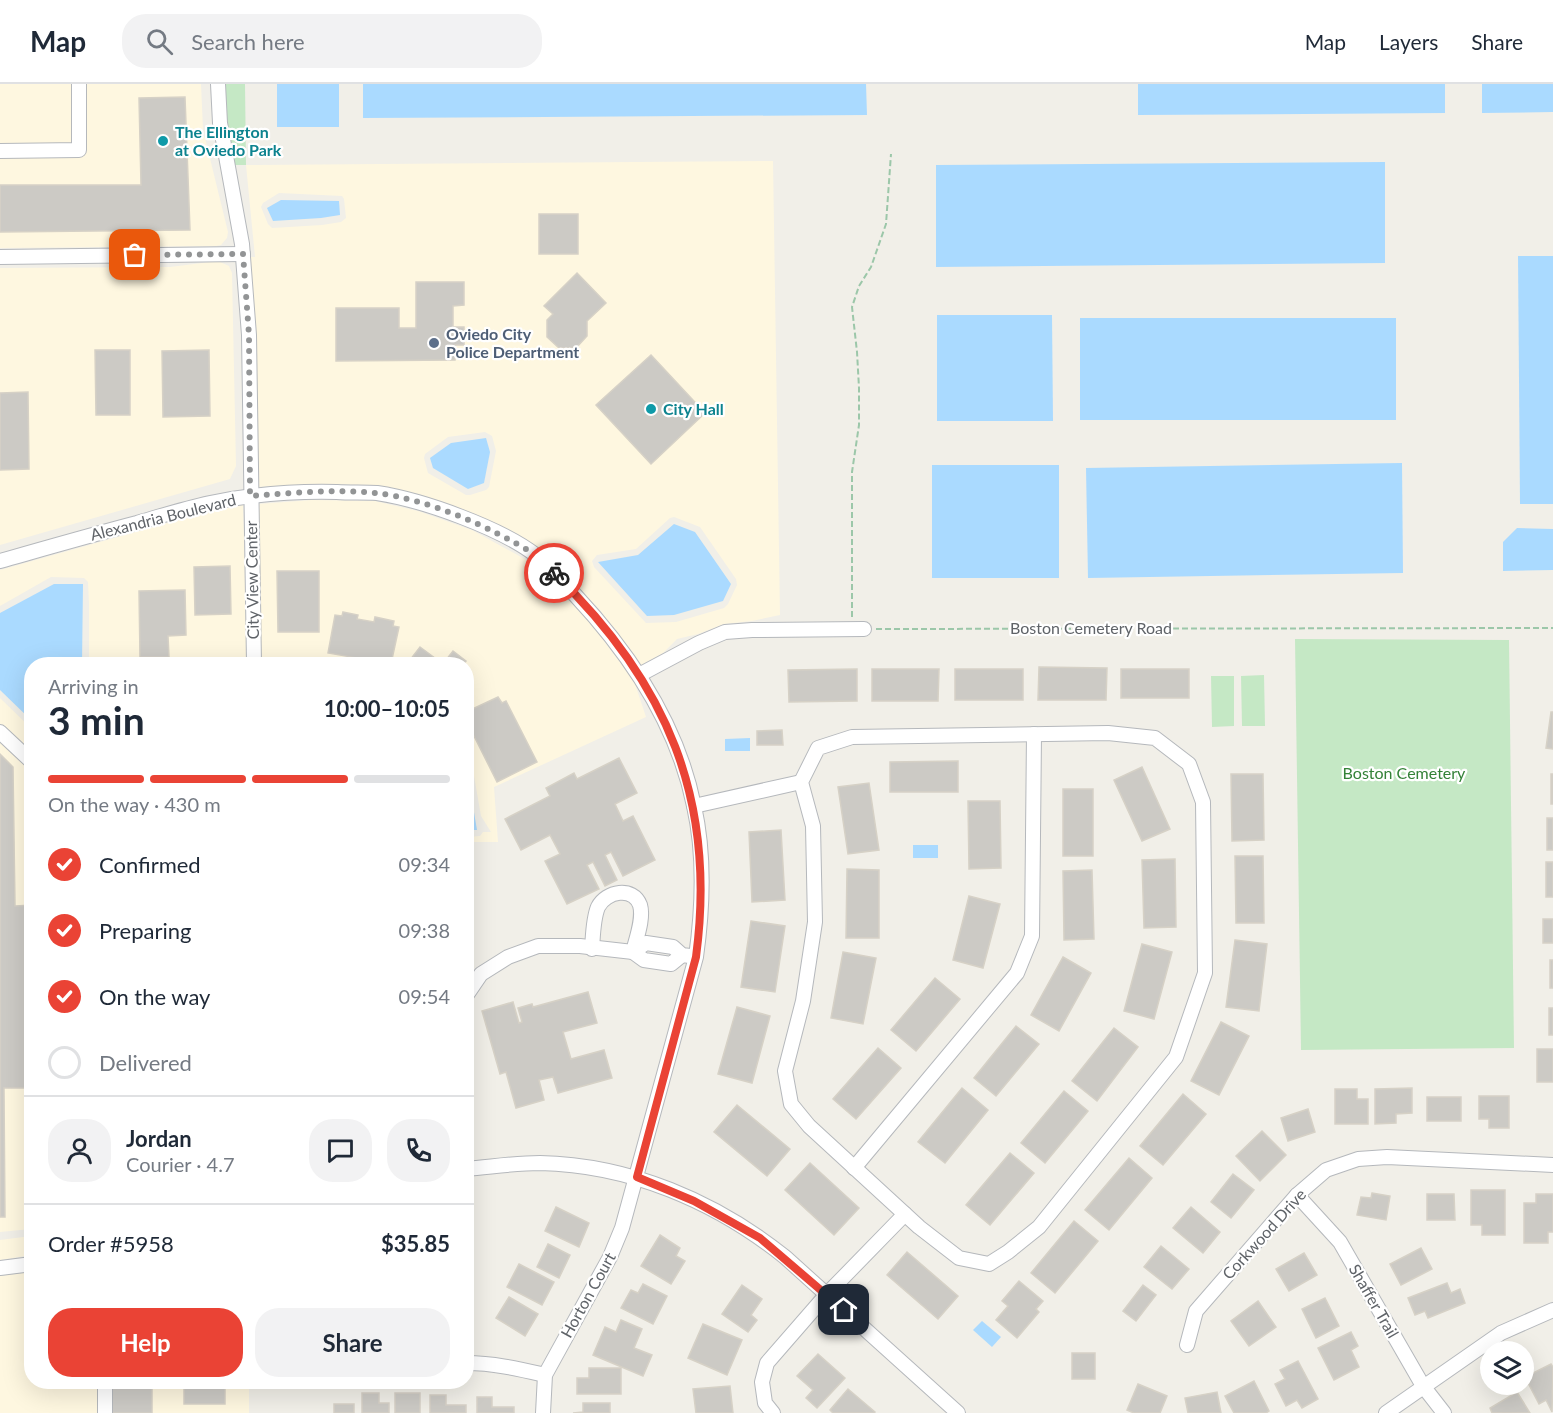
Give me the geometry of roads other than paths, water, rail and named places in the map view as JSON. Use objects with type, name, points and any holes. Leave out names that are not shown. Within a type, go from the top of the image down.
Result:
[{"type":"street","points":[[0,151],[79,150],[79,84]]},
{"type":"street","name":"City View Center","points":[[218,84],[220,123],[243,254],[249,335],[254,657]]},
{"type":"street","points":[[0,257],[243,254]]},
{"type":"street","name":"Alexandria Boulevard","points":[[0,561],[209,503],[250,496],[312,492],[376,493],[420,503],[474,523],[536,556],[595,616],[639,675],[663,715],[681,759],[694,806],[702,880],[696,957],[637,1177]]},
{"type":"street","points":[[639,675],[725,632],[858,629]]},
{"type":"street","points":[[0,732],[24,754]]},
{"type":"street","points":[[1108,733],[1155,738],[1189,764],[1203,801],[1205,972],[1176,1057],[1039,1227],[1016,1246],[989,1263],[959,1258],[904,1214],[809,1126],[791,1104],[785,1071],[803,1001],[815,922],[813,826],[801,782],[818,748],[852,737],[1034,734],[1108,733]]},
{"type":"street","points":[[854,1168],[1017,974],[1032,936],[1034,734]]},
{"type":"street","points":[[694,806],[801,782]]},
{"type":"street","points":[[592,949],[599,906],[609,895],[624,893],[632,896],[640,905],[640,918],[633,952]]},
{"type":"street","points":[[474,985],[482,974],[508,957],[538,946],[580,946],[633,952],[646,943],[673,947],[682,955],[696,957]]},
{"type":"street","name":"Corkwood Drive","points":[[1187,1346],[1196,1311],[1297,1195],[1326,1170],[1358,1159],[1387,1157],[1553,1165]]},
{"type":"street","points":[[474,1169],[541,1163],[593,1168],[637,1177],[694,1201],[745,1228],[785,1257],[958,1413]]},
{"type":"street","name":"Horton Court","points":[[543,1413],[545,1375],[610,1257],[622,1228],[637,1177]]},
{"type":"street","name":"Shaffer Trail","points":[[1297,1195],[1340,1242],[1423,1386],[1444,1413]]},
{"type":"street","points":[[772,1413],[765,1403],[762,1382],[766,1363],[827,1294],[904,1214]]},
{"type":"street","points":[[0,1268],[24,1265]]},
{"type":"street","points":[[1386,1413],[1501,1333],[1553,1310]]},
{"type":"street","points":[[474,1364],[511,1367],[545,1375]]},
{"type":"street","points":[[105,1389],[105,1413]]},
{"type":"water","points":[[277,84],[339,84],[339,127],[277,127]]},
{"type":"water","points":[[363,84],[866,84],[867,115],[363,118]]},
{"type":"water","points":[[1138,84],[1445,84],[1445,113],[1138,115]]},
{"type":"water","points":[[1482,84],[1553,84],[1553,112],[1482,113]]},
{"type":"water","points":[[1385,162],[1385,263],[936,267],[936,165]]},
{"type":"water","points":[[281,200],[339,201],[340,215],[273,221],[267,208]]},
{"type":"water","points":[[1518,256],[1553,256],[1553,504],[1520,504]]},
{"type":"water","points":[[937,315],[1052,315],[1053,421],[937,421]]},
{"type":"water","points":[[1080,318],[1396,318],[1396,420],[1080,420]]},
{"type":"water","points":[[486,438],[490,452],[484,483],[468,489],[433,468],[430,458],[451,443]]},
{"type":"water","points":[[1402,463],[1403,573],[1088,578],[1086,468]]},
{"type":"water","points":[[932,465],[1059,465],[1059,578],[932,578]]},
{"type":"water","points":[[674,524],[695,532],[731,584],[723,601],[674,615],[647,616],[598,562],[638,555]]},
{"type":"water","points":[[1517,528],[1553,529],[1553,570],[1503,571],[1503,542]]},
{"type":"water","points":[[54,584],[83,584],[82,657],[24,657],[24,713],[0,690],[0,613]]},
{"type":"water","points":[[750,738],[750,751],[725,751],[725,739]]},
{"type":"water","points":[[474,812],[477,830],[474,830]]},
{"type":"water","points":[[913,845],[938,845],[938,858],[913,858]]},
{"type":"water","points":[[982,1321],[1001,1337],[992,1347],[973,1330]]},
{"type":"place","name":"The Ellington at Oviedo Park","points":[[163,141]]},
{"type":"place","name":"Oviedo City Police Department","points":[[434,343]]},
{"type":"place","name":"City Hall","points":[[651,409]]},
{"type":"park label","name":"Boston Cemetery","points":[[1404,773]]}]
